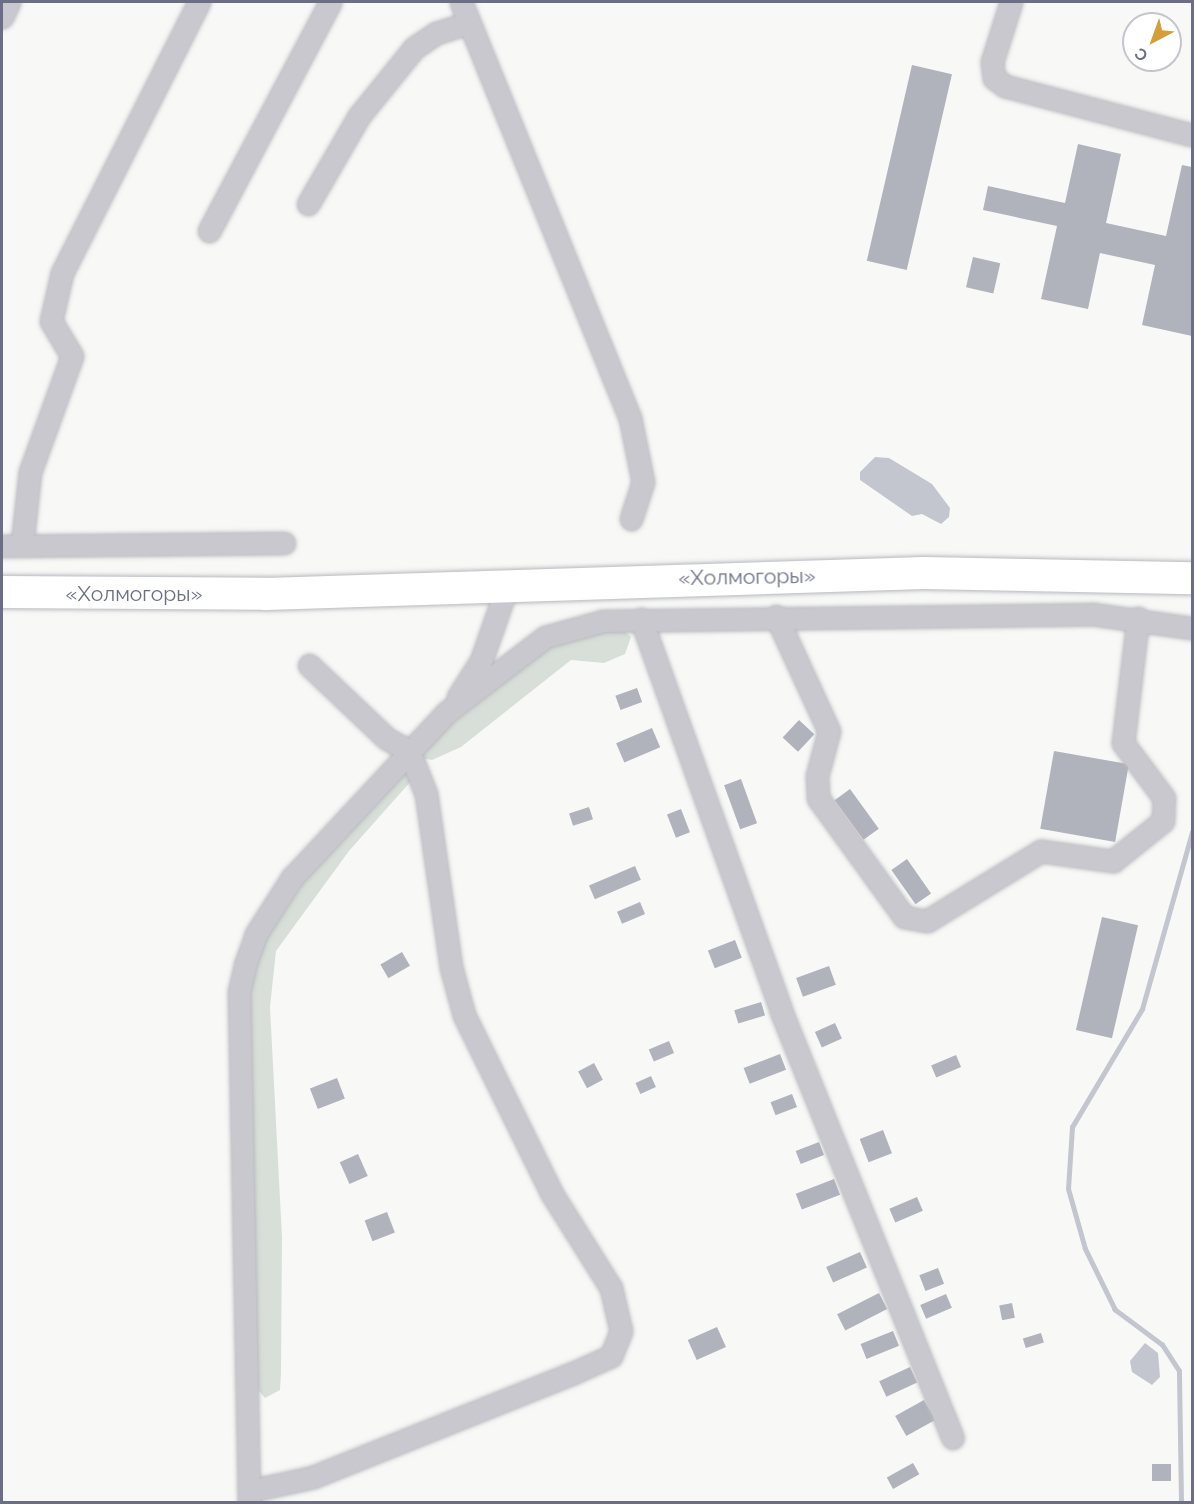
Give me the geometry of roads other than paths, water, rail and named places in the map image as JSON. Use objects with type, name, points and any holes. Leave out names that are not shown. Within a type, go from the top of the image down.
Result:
[{"type":"highway","name":"«Холмогоры»","points":[[2,592],[266,594],[508,584],[924,573],[1192,578]]},
{"type":"street","points":[[2,17],[9,2]]},
{"type":"street","points":[[200,2],[62,273],[51,321],[72,356],[30,472],[12,545],[111,548],[284,543]]},
{"type":"street","points":[[209,231],[330,2]]},
{"type":"street","points":[[461,2],[630,417],[643,482],[631,519]]},
{"type":"street","points":[[1011,2],[992,62],[994,78],[1005,86],[1192,135]]},
{"type":"street","points":[[308,204],[359,116],[414,48],[436,33],[469,23]]},
{"type":"street","points":[[447,712],[480,661],[508,584]]},
{"type":"street","points":[[776,616],[829,731],[817,776],[818,798],[904,917],[927,921],[1041,851],[1113,861],[1163,821],[1164,798],[1123,743],[1138,618]]},
{"type":"street","points":[[309,665],[386,738],[409,751],[426,794],[451,967],[464,1015],[552,1194],[611,1288],[621,1331],[611,1356],[571,1374],[313,1477],[249,1497],[239,1003],[245,964],[256,934],[292,878],[409,751],[447,712],[560,629],[641,619],[776,616],[1138,618],[1192,628]]},
{"type":"street","points":[[641,619],[781,1011],[953,1438]]},
{"type":"street","points":[[480,661],[498,673]]},
{"type":"waterway","points":[[1181,1502],[1179,1371],[1162,1345],[1115,1310],[1085,1249],[1068,1189],[1072,1127],[1142,1009],[1192,832]]}]
